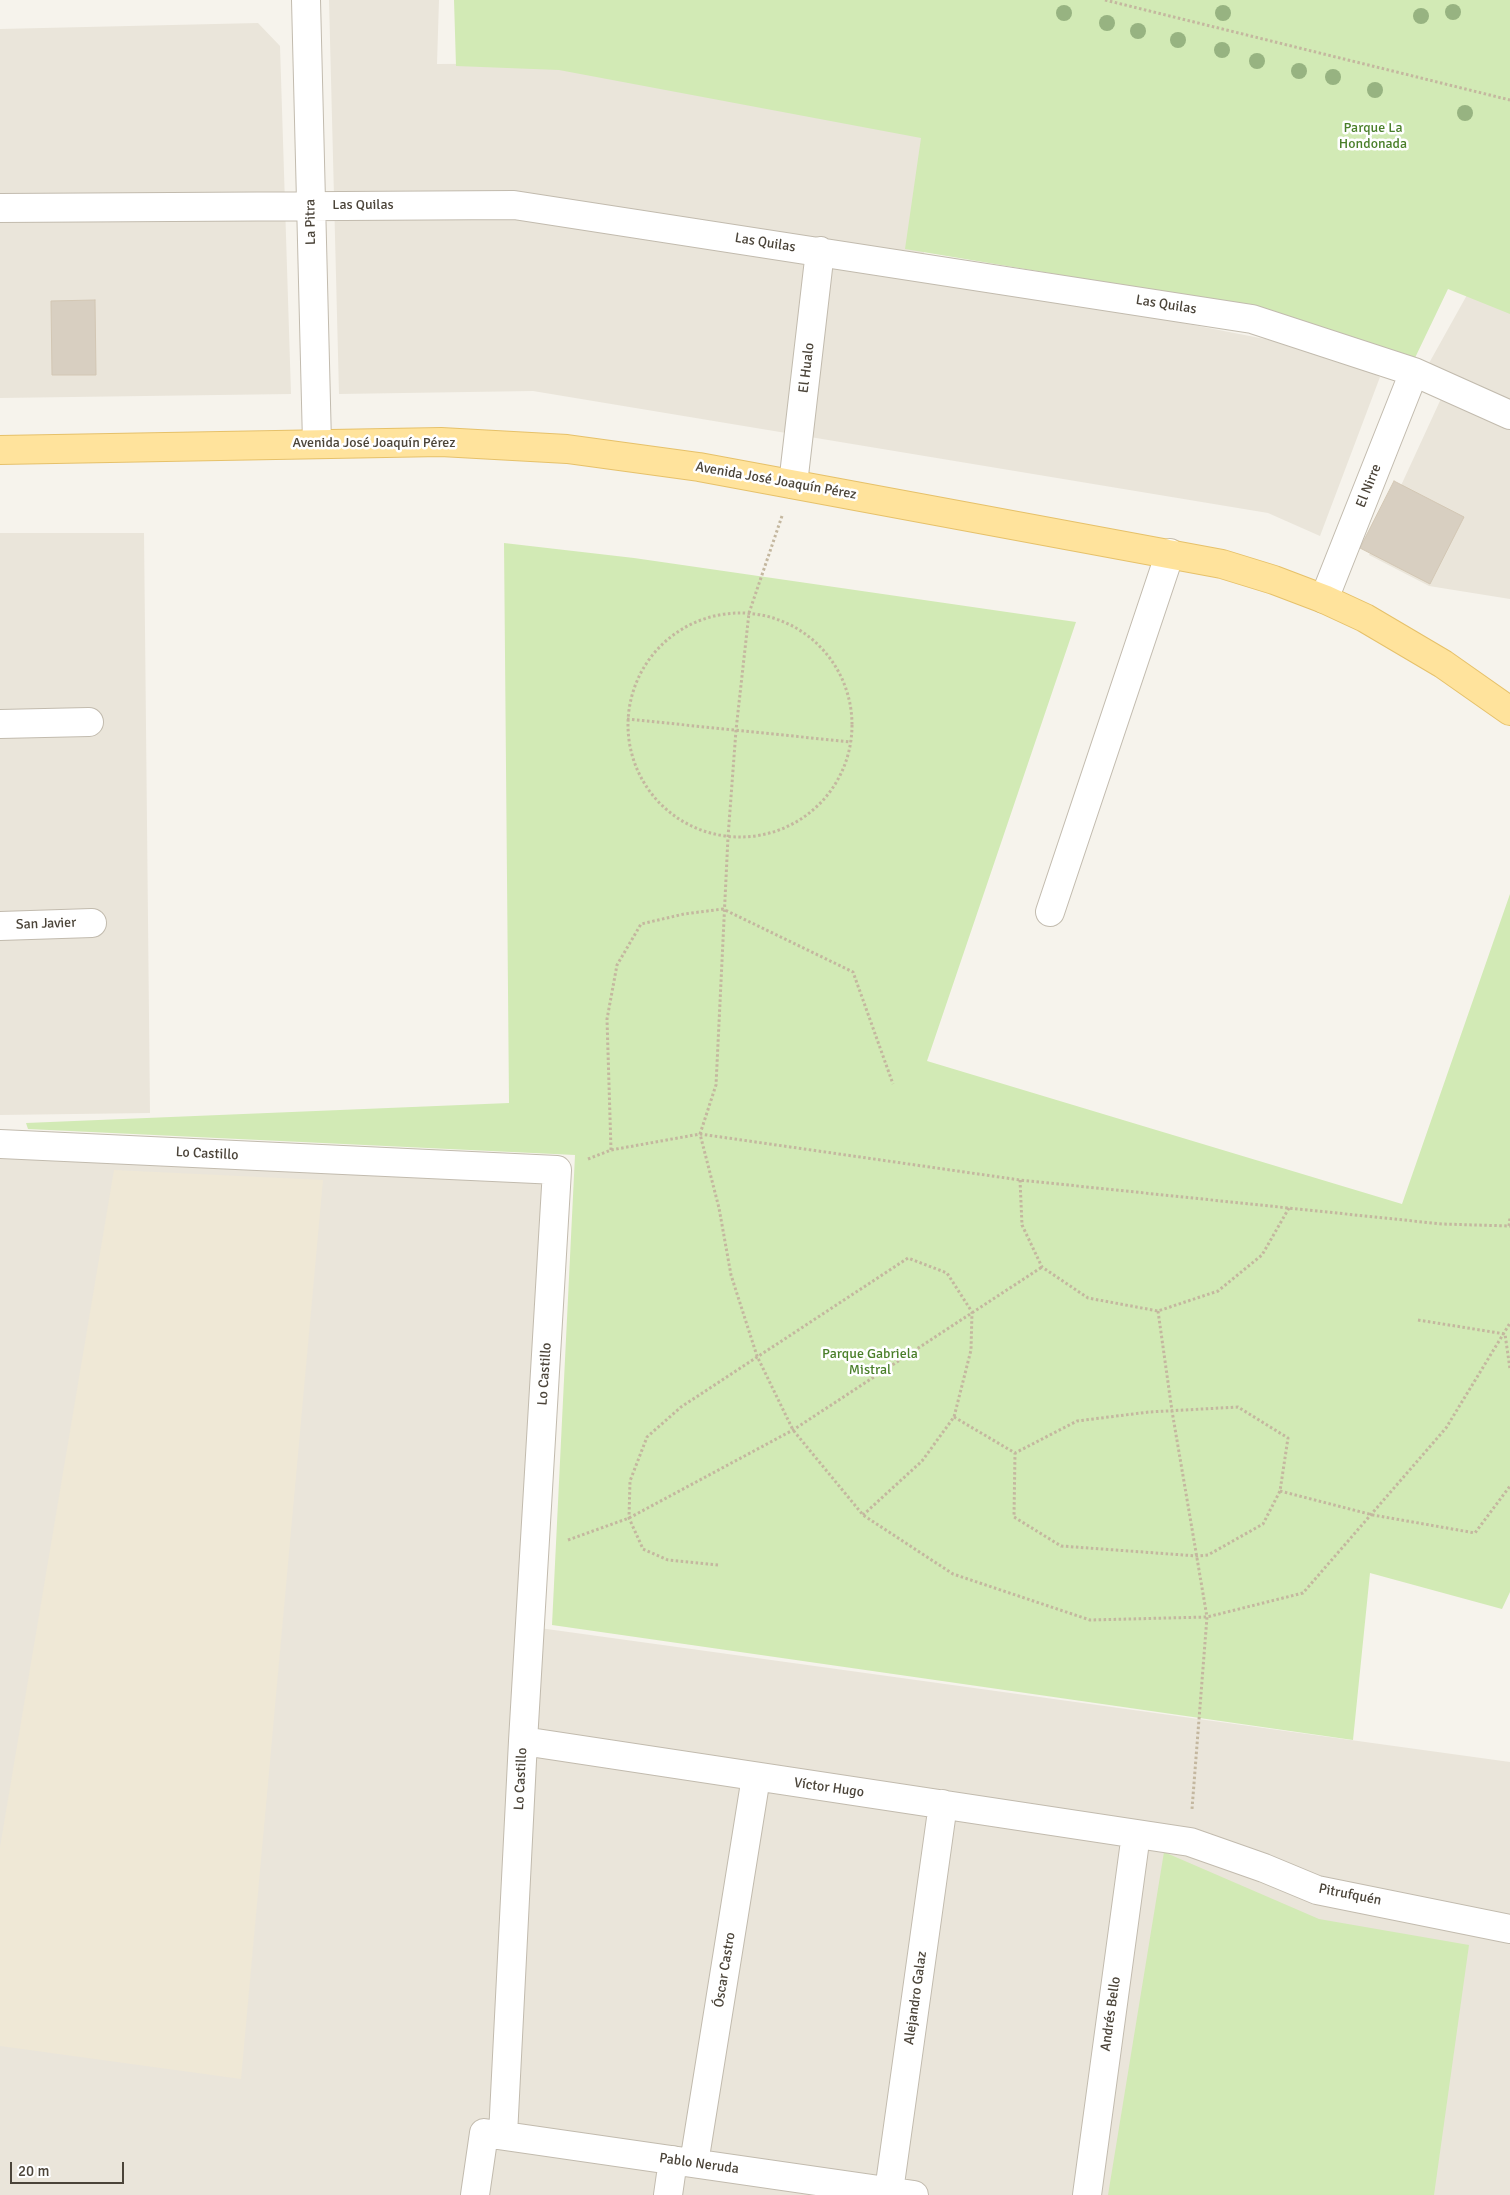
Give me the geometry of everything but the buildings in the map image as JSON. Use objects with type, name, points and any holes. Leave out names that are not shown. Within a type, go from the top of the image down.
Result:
[{"type":"main road","name":"Avenida José Joaquín Pérez","points":[[0,450],[441,442],[567,449],[633,457],[793,484],[1222,564],[1324,599],[1405,640],[1510,711]]},
{"type":"street","name":"La Pitra","points":[[306,0],[317,443]]},
{"type":"street","name":"Las Quilas","points":[[0,208],[311,204],[514,205],[1252,319],[1414,372],[1510,415]]},
{"type":"street","name":"El Hualo","points":[[793,484],[820,251]]},
{"type":"street","name":"El Nirre","points":[[1324,599],[1414,372]]},
{"type":"street","points":[[1050,912],[1170,553]]},
{"type":"street","points":[[0,724],[89,722]]},
{"type":"street","name":"San Javier","points":[[0,926],[92,923]]},
{"type":"street","name":"Lo Castillo","points":[[0,1144],[558,1170],[523,1740],[493,2134],[475,2195]]},
{"type":"street","name":"Víctor Hugo","points":[[523,1740],[1136,1834]]},
{"type":"street","name":"Óscar Castro","points":[[668,2195],[684,2161],[756,1777]]},
{"type":"street","name":"Alejandro Galaz","points":[[883,2192],[943,1804]]},
{"type":"street","name":"Pitrufquén","points":[[1136,1834],[1190,1842],[1264,1868],[1317,1890],[1510,1929]]},
{"type":"street","name":"Andrés Bello","points":[[1087,2195],[1136,1834]]},
{"type":"street","name":"Pablo Neruda","points":[[493,2134],[883,2192]]},
{"type":"path","points":[[1105,0],[1510,100]]},
{"type":"path","points":[[793,484],[749,613],[736,730],[728,837],[723,909],[716,1085],[700,1134],[719,1208],[731,1276],[757,1356],[793,1430],[863,1515],[953,1574],[1090,1620],[1207,1617],[1303,1593],[1373,1515],[1446,1428],[1510,1324]]},
{"type":"path","points":[[749,613],[779,620],[806,634],[828,656],[844,682],[852,712],[851,742],[841,775],[821,802],[794,823],[762,835],[728,837],[694,828],[666,810],[644,784],[630,753],[627,719],[634,684],[653,653],[680,630],[714,616],[749,613]]},
{"type":"path","points":[[627,719],[851,742]]},
{"type":"path","points":[[611,1150],[607,1019],[617,965],[641,924],[684,914],[723,909],[853,972],[893,1084]]},
{"type":"path","points":[[558,1170],[611,1150],[700,1134],[1020,1180],[1442,1224],[1509,1226],[1510,1217]]},
{"type":"path","points":[[1020,1180],[1022,1225],[1042,1267],[1088,1298],[1158,1311],[1218,1291],[1262,1255],[1289,1208]]},
{"type":"path","points":[[718,1565],[668,1560],[643,1549],[629,1518],[630,1480],[647,1437],[681,1408],[908,1258],[947,1273],[972,1312],[971,1350],[954,1417],[922,1461],[863,1515]]},
{"type":"path","points":[[534,1553],[629,1518],[793,1430],[1042,1267]]},
{"type":"path","points":[[1158,1311],[1172,1411],[1207,1617],[1190,1842]]},
{"type":"path","points":[[1418,1320],[1505,1334]]},
{"type":"path","points":[[1505,1334],[1510,1369]]},
{"type":"path","points":[[1238,1407],[1288,1438],[1280,1490],[1263,1524],[1208,1555],[1197,1556],[1060,1546],[1014,1517],[1015,1453],[1077,1421],[1172,1411],[1238,1407]]},
{"type":"path","points":[[954,1417],[1015,1453]]},
{"type":"path","points":[[1280,1490],[1373,1515],[1475,1533],[1510,1486]]},
{"type":"shaded area","points":[[329,0],[439,0],[437,64],[586,63],[942,135],[921,272],[1337,353],[1380,377],[1320,536],[1268,513],[533,391],[339,394]]},
{"type":"shaded area","points":[[258,23],[280,46],[291,394],[0,398],[0,29]]},
{"type":"shaded area","points":[[1472,286],[1510,303],[1510,599],[1429,586],[1369,555],[1451,377],[1428,365]]},
{"type":"shaded area","points":[[0,533],[144,533],[150,1113],[0,1115]]},
{"type":"shaded area","points":[[0,1153],[547,1182],[525,1626],[1510,1762],[1510,2195],[0,2195]]},
{"type":"shaded area","points":[[114,1170],[323,1180],[241,2079],[0,2046],[0,1847]]},
{"type":"green space","name":"Parque La Hondonada","points":[[454,0],[1510,0],[1510,314],[1448,289],[1413,362],[1253,307],[905,249],[921,138],[559,70],[456,66]]},
{"type":"green space","name":"Parque Gabriela Mistral","points":[[504,543],[634,558],[1076,622],[927,1061],[1402,1204],[1510,894],[1510,1592],[1502,1609],[1370,1573],[1353,1740],[552,1625],[575,1155],[28,1129],[26,1123],[509,1103]]},
{"type":"green space","points":[[1164,1852],[1319,1919],[1469,1945],[1434,2195],[1108,2195]]}]
